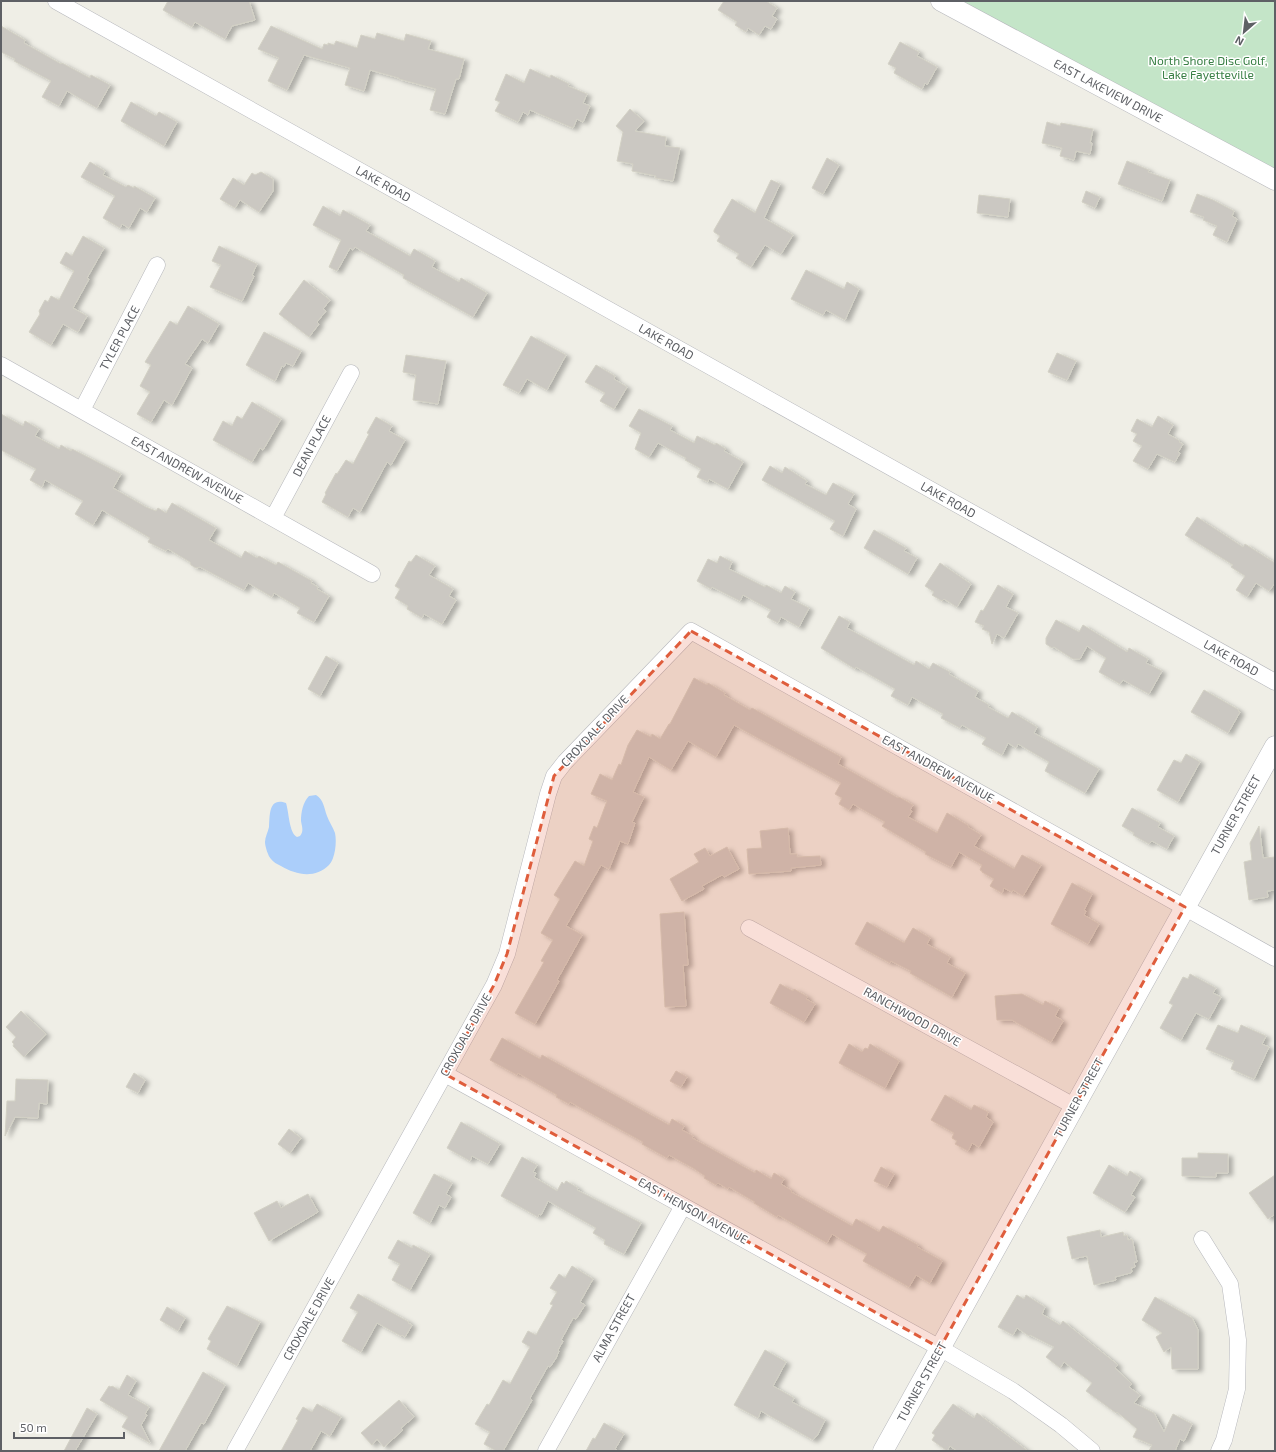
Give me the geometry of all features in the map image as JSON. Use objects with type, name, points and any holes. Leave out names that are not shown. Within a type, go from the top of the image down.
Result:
[{"type":"street","name":"LAKE ROAD","points":[[56,1],[1275,682]]},
{"type":"street","name":"EAST LAKEVIEW DRIVE","points":[[941,1],[1275,180]]},
{"type":"street","name":"TYLER PLACE","points":[[82,410],[157,265]]},
{"type":"street","name":"EAST ANDREW AVENUE","points":[[1,365],[372,574]]},
{"type":"street","name":"DEAN PLACE","points":[[273,518],[351,373]]},
{"type":"street","name":"EAST ANDREW AVENUE","points":[[691,631],[1275,958]]},
{"type":"street","name":"CROXDALE DRIVE","points":[[236,1451],[494,985],[507,954],[548,794],[554,776],[565,762],[691,631]]},
{"type":"street","name":"TURNER STREET","points":[[884,1451],[1275,746]]},
{"type":"street","name":"RANCHWOOD DRIVE","points":[[749,928],[1074,1106]]},
{"type":"street","name":"EAST HENSON AVENUE","points":[[445,1074],[940,1348],[1013,1391],[1061,1425],[1092,1451]]},
{"type":"street","name":"ALMA STREET","points":[[546,1451],[682,1206]]},
{"type":"street","points":[[1202,1239],[1230,1284],[1238,1340],[1237,1389],[1224,1440],[1219,1451]]},
{"type":"highlighted area","points":[[691,631],[1185,907],[940,1348],[445,1074],[494,985],[507,954],[554,776]]},
{"type":"green space","name":"North Shore Disc Golf, Lake Fayetteville","points":[[941,1],[1275,1],[1275,180]]},
{"type":"water","points":[[316,795],[322,802],[335,833],[336,845],[334,855],[329,865],[318,872],[305,874],[293,872],[272,860],[266,848],[265,838],[269,827],[271,809],[276,803],[286,803],[292,831],[297,837],[300,836],[302,831],[301,818],[304,804],[309,796]]},
{"type":"building","points":[[168,1],[249,1],[255,20],[232,26],[225,39],[195,22],[192,27],[163,10]]},
{"type":"building","points":[[724,1],[766,1],[777,8],[772,16],[777,19],[771,29],[765,26],[759,35],[748,28],[746,32],[735,25],[737,22],[718,10]]},
{"type":"building","points":[[1,26],[25,40],[24,43],[61,64],[62,63],[90,78],[91,75],[110,85],[97,108],[67,91],[59,106],[42,97],[51,81],[14,61],[15,59],[1,52]]},
{"type":"building","points":[[271,26],[322,49],[324,44],[328,45],[328,43],[334,45],[336,41],[357,48],[361,35],[375,39],[377,33],[404,41],[406,34],[431,41],[428,49],[464,59],[459,79],[456,79],[445,114],[430,110],[436,89],[370,70],[364,91],[345,85],[350,68],[304,55],[287,90],[268,81],[279,58],[258,49]]},
{"type":"building","points":[[900,42],[919,52],[917,56],[937,67],[927,85],[925,83],[922,89],[894,73],[896,68],[888,64]]},
{"type":"building","points":[[530,69],[550,78],[551,75],[569,84],[568,86],[587,94],[583,103],[590,106],[583,122],[577,119],[573,128],[530,110],[528,115],[523,112],[518,122],[495,111],[500,102],[495,100],[506,74],[524,83]]},
{"type":"building","points":[[131,102],[156,116],[159,112],[177,122],[164,146],[121,121]]},
{"type":"building","points":[[630,109],[644,121],[635,131],[666,137],[665,146],[680,148],[673,181],[655,178],[656,176],[632,171],[633,164],[617,161],[623,132],[616,126]]},
{"type":"building","points":[[1047,122],[1060,126],[1061,123],[1093,129],[1090,143],[1092,143],[1090,154],[1076,151],[1074,160],[1060,156],[1062,148],[1042,143]]},
{"type":"building","points":[[827,158],[839,165],[823,194],[812,188]]},
{"type":"building","points":[[1127,161],[1149,170],[1148,172],[1170,180],[1162,201],[1118,184]]},
{"type":"building","points":[[90,162],[105,171],[103,175],[126,187],[128,185],[134,188],[134,186],[155,198],[147,212],[140,208],[129,228],[122,224],[120,228],[103,218],[115,196],[81,177]]},
{"type":"building","points":[[261,172],[273,179],[273,191],[259,212],[240,200],[235,208],[220,199],[233,178],[244,185],[252,173],[255,175]]},
{"type":"building","points":[[771,180],[780,184],[764,218],[793,235],[781,254],[765,245],[751,267],[736,258],[739,254],[717,241],[720,236],[714,232],[714,230],[732,199],[755,213]]},
{"type":"building","points":[[1086,191],[1100,197],[1095,208],[1082,202]]},
{"type":"building","points":[[1197,194],[1213,200],[1234,211],[1232,216],[1237,219],[1227,242],[1213,235],[1217,226],[1203,220],[1204,217],[1190,212]]},
{"type":"building","points":[[979,195],[1010,199],[1008,217],[977,213]]},
{"type":"building","points":[[323,206],[340,216],[343,210],[370,225],[366,231],[410,256],[414,249],[435,261],[432,267],[459,282],[461,278],[487,293],[473,317],[403,278],[404,275],[355,247],[353,250],[350,248],[337,271],[329,267],[341,240],[313,225]]},
{"type":"building","points":[[83,236],[104,248],[87,278],[89,279],[73,308],[87,316],[78,332],[63,324],[51,345],[29,332],[40,314],[39,311],[45,300],[48,302],[51,296],[59,300],[74,271],[60,263],[66,252],[72,256]]},
{"type":"building","points":[[219,246],[257,264],[252,275],[254,276],[242,301],[210,287],[221,265],[212,261]]},
{"type":"building","points":[[806,270],[844,289],[847,282],[859,289],[845,320],[826,310],[823,315],[791,299]]},
{"type":"building","points":[[304,280],[330,300],[323,309],[326,311],[317,322],[319,324],[309,337],[279,314]]},
{"type":"building","points":[[188,306],[219,324],[208,343],[202,339],[185,364],[192,368],[172,405],[164,400],[151,422],[137,414],[150,392],[140,386],[151,365],[145,362],[170,321],[177,325]]},
{"type":"building","points":[[264,332],[301,351],[293,366],[286,363],[284,367],[282,366],[275,381],[246,365]]},
{"type":"building","points":[[531,336],[566,355],[547,390],[527,379],[519,393],[503,385]]},
{"type":"building","points":[[1057,353],[1076,361],[1067,380],[1048,372]]},
{"type":"building","points":[[406,355],[446,361],[438,404],[413,400],[416,375],[403,372]]},
{"type":"building","points":[[596,365],[615,376],[614,379],[627,387],[614,409],[600,401],[605,393],[585,382]]},
{"type":"building","points":[[252,402],[281,419],[263,450],[260,448],[252,462],[213,440],[223,421],[232,426],[237,416],[242,419]]},
{"type":"building","points":[[639,409],[672,426],[670,430],[694,443],[697,436],[715,445],[716,443],[726,449],[724,451],[743,462],[728,489],[709,479],[708,482],[697,477],[701,469],[685,460],[686,458],[658,443],[649,457],[635,449],[641,433],[629,426]]},
{"type":"building","points":[[1,414],[23,426],[25,421],[39,429],[35,436],[59,449],[61,445],[71,451],[72,449],[121,474],[113,488],[146,507],[156,511],[158,508],[166,513],[172,503],[216,528],[209,540],[241,558],[245,551],[257,558],[259,556],[276,565],[278,562],[312,581],[311,583],[318,587],[317,589],[329,596],[314,622],[297,613],[300,608],[274,593],[272,597],[248,583],[244,590],[200,567],[196,568],[191,565],[190,562],[168,549],[166,551],[148,542],[150,538],[102,510],[93,525],[75,514],[83,501],[45,480],[42,487],[30,480],[36,469],[1,450]]},
{"type":"building","points":[[1158,416],[1173,425],[1168,434],[1183,444],[1178,452],[1180,453],[1175,462],[1157,454],[1148,469],[1133,461],[1142,446],[1133,441],[1137,434],[1131,431],[1137,419],[1152,427]]},
{"type":"building","points":[[376,417],[392,426],[389,431],[405,440],[391,465],[387,462],[360,512],[353,508],[348,517],[322,502],[326,494],[325,493],[336,473],[337,474],[346,460],[353,464]]},
{"type":"building","points":[[770,466],[782,473],[785,467],[807,481],[805,484],[826,495],[833,483],[854,494],[848,504],[856,509],[843,536],[830,529],[835,521],[762,480]]},
{"type":"building","points":[[1197,517],[1243,547],[1245,544],[1275,563],[1275,583],[1269,591],[1256,583],[1247,597],[1236,590],[1245,576],[1231,567],[1233,565],[1185,535]]},
{"type":"building","points":[[874,530],[906,548],[904,551],[917,558],[908,574],[864,548]]},
{"type":"building","points":[[416,555],[435,566],[429,575],[453,589],[449,596],[456,600],[442,624],[424,614],[422,618],[407,609],[408,606],[395,598],[400,589],[395,586],[409,561],[411,562]]},
{"type":"building","points":[[720,556],[732,562],[729,569],[765,587],[766,585],[781,593],[785,586],[795,592],[791,599],[809,608],[799,627],[781,617],[778,623],[767,617],[771,610],[743,595],[740,601],[712,587],[711,589],[697,581],[708,559],[717,563]]},
{"type":"building","points":[[940,563],[971,584],[957,607],[944,599],[942,601],[932,595],[934,592],[925,586]]},
{"type":"building","points":[[998,585],[1013,594],[1006,607],[1018,613],[1004,638],[997,634],[992,644],[989,632],[982,629],[984,626],[975,622],[981,610],[983,611]]},
{"type":"building","points":[[839,616],[850,622],[847,628],[914,665],[916,661],[929,669],[933,663],[950,672],[949,674],[978,691],[975,697],[989,705],[988,707],[1008,718],[1012,712],[1037,727],[1034,733],[1099,769],[1085,793],[1045,771],[1049,762],[1018,744],[1016,748],[1008,743],[1002,755],[982,744],[986,738],[962,725],[960,728],[941,718],[943,714],[912,697],[908,705],[891,696],[895,689],[856,667],[855,669],[821,648]]},
{"type":"building","points":[[1056,620],[1079,632],[1083,625],[1127,652],[1129,648],[1148,659],[1146,663],[1162,671],[1149,694],[1123,680],[1120,684],[1099,672],[1106,658],[1087,646],[1080,659],[1073,659],[1054,647],[1052,648],[1046,644],[1046,638]]},
{"type":"building","points":[[326,656],[338,663],[320,696],[308,689]]},
{"type":"building","points":[[694,678],[707,685],[708,683],[725,693],[724,695],[750,710],[752,708],[841,757],[838,764],[913,805],[910,810],[912,811],[908,817],[937,833],[947,813],[981,835],[974,846],[1014,869],[1022,855],[1041,865],[1023,896],[1013,890],[1012,892],[1004,888],[1002,893],[990,886],[994,879],[980,870],[982,865],[959,852],[951,867],[925,854],[926,852],[882,826],[885,822],[853,804],[849,810],[839,804],[842,798],[835,794],[841,783],[734,725],[716,757],[688,741],[671,770],[649,757],[633,792],[644,797],[632,822],[635,823],[628,844],[620,841],[609,869],[601,865],[566,926],[582,935],[557,980],[559,981],[535,1024],[515,1013],[544,962],[541,961],[553,940],[541,933],[560,899],[554,895],[575,861],[584,866],[593,841],[589,839],[594,826],[597,828],[607,801],[591,794],[600,774],[612,780],[619,764],[621,765],[628,745],[637,730],[651,737],[652,734],[660,739],[670,724]]},
{"type":"building","points":[[1204,690],[1239,710],[1238,711],[1240,712],[1228,733],[1191,712]]},
{"type":"building","points":[[1186,754],[1200,762],[1178,802],[1157,790],[1174,760],[1181,763]]},
{"type":"building","points":[[1132,808],[1160,823],[1158,827],[1174,836],[1167,849],[1152,841],[1149,844],[1133,835],[1134,833],[1122,826]]},
{"type":"building","points":[[1259,826],[1263,858],[1275,857],[1275,890],[1267,891],[1268,897],[1249,900],[1244,862],[1252,860],[1250,843]]},
{"type":"building","points":[[788,828],[790,854],[797,854],[797,857],[820,856],[821,865],[791,868],[791,871],[749,874],[747,849],[762,848],[760,831]]},
{"type":"building","points":[[727,847],[739,869],[724,877],[722,875],[702,886],[704,889],[682,901],[670,879],[699,862],[694,854],[705,848],[710,856]]},
{"type":"building","points":[[1072,883],[1092,894],[1084,910],[1086,911],[1084,915],[1099,924],[1088,944],[1051,924]]},
{"type":"building","points":[[684,912],[688,965],[683,965],[686,1006],[665,1007],[660,914]]},
{"type":"building","points":[[867,922],[904,943],[913,928],[930,938],[927,944],[950,957],[947,963],[965,973],[952,997],[910,973],[911,971],[891,961],[890,963],[855,944]]},
{"type":"building","points":[[1190,974],[1216,988],[1213,993],[1221,997],[1209,1019],[1196,1013],[1181,1040],[1160,1028],[1173,1005],[1169,1003],[1183,977],[1188,979]]},
{"type":"building","points":[[780,984],[793,991],[794,989],[808,997],[806,999],[815,1004],[804,1022],[770,1003]]},
{"type":"building","points":[[1022,994],[1043,1005],[1045,1001],[1059,1008],[1055,1016],[1063,1021],[1051,1042],[1012,1020],[997,1020],[995,996]]},
{"type":"building","points":[[21,1011],[46,1034],[24,1057],[13,1046],[14,1044],[12,1042],[16,1037],[6,1027]]},
{"type":"building","points":[[1218,1025],[1238,1033],[1241,1025],[1266,1036],[1262,1044],[1269,1047],[1254,1079],[1231,1069],[1234,1061],[1206,1049]]},
{"type":"building","points":[[502,1038],[540,1059],[542,1055],[669,1125],[672,1119],[684,1126],[682,1130],[693,1136],[692,1138],[755,1173],[756,1170],[771,1179],[774,1173],[784,1179],[781,1184],[792,1191],[791,1192],[852,1226],[856,1219],[879,1232],[883,1226],[918,1245],[917,1247],[942,1261],[930,1283],[916,1275],[909,1287],[863,1261],[867,1254],[832,1234],[827,1243],[778,1215],[777,1217],[729,1187],[728,1189],[718,1183],[716,1185],[704,1178],[705,1176],[693,1168],[669,1155],[667,1158],[642,1144],[643,1142],[570,1102],[569,1104],[556,1097],[557,1095],[518,1073],[517,1075],[490,1060]]},
{"type":"building","points":[[849,1044],[862,1052],[865,1048],[868,1049],[870,1044],[899,1061],[885,1088],[839,1063]]},
{"type":"building","points":[[676,1071],[687,1077],[681,1087],[670,1081]]},
{"type":"building","points":[[134,1073],[145,1080],[138,1093],[126,1087]]},
{"type":"building","points":[[16,1079],[48,1080],[47,1104],[39,1103],[38,1118],[15,1117],[5,1136],[7,1101],[15,1101]]},
{"type":"building","points":[[945,1095],[971,1110],[974,1105],[988,1112],[986,1117],[993,1122],[979,1147],[972,1143],[968,1151],[955,1144],[957,1141],[952,1138],[954,1133],[931,1120]]},
{"type":"building","points":[[461,1122],[500,1144],[488,1164],[472,1156],[470,1161],[447,1148]]},
{"type":"building","points":[[289,1129],[301,1138],[290,1153],[278,1144]]},
{"type":"building","points":[[1198,1153],[1228,1154],[1228,1173],[1216,1173],[1216,1177],[1182,1176],[1182,1158],[1198,1158]]},
{"type":"building","points":[[522,1157],[537,1165],[533,1172],[536,1173],[534,1177],[557,1191],[562,1182],[564,1184],[566,1181],[578,1188],[577,1190],[641,1223],[624,1254],[604,1244],[605,1240],[593,1233],[596,1228],[548,1201],[541,1215],[539,1214],[538,1217],[501,1196]]},
{"type":"building","points":[[1109,1165],[1127,1176],[1130,1171],[1141,1178],[1131,1195],[1135,1197],[1125,1212],[1093,1193]]},
{"type":"building","points":[[881,1167],[894,1174],[887,1187],[874,1181]]},
{"type":"building","points":[[434,1174],[452,1183],[446,1194],[451,1197],[445,1208],[439,1205],[430,1223],[413,1213]]},
{"type":"building","points":[[1275,1175],[1275,1214],[1268,1219],[1249,1193]]},
{"type":"building","points":[[308,1194],[318,1212],[269,1241],[254,1213],[277,1201],[281,1208]]},
{"type":"building","points":[[1100,1230],[1101,1237],[1123,1232],[1124,1236],[1127,1235],[1128,1240],[1132,1239],[1137,1262],[1134,1262],[1135,1267],[1131,1268],[1132,1272],[1115,1277],[1116,1280],[1094,1285],[1087,1256],[1072,1259],[1067,1237]]},
{"type":"building","points":[[398,1240],[412,1248],[413,1245],[430,1254],[410,1290],[392,1280],[400,1264],[388,1258]]},
{"type":"building","points":[[572,1266],[593,1279],[580,1302],[585,1305],[576,1319],[573,1318],[561,1340],[563,1341],[556,1358],[550,1367],[548,1366],[530,1398],[532,1400],[503,1451],[496,1451],[484,1444],[490,1432],[475,1424],[487,1404],[489,1405],[503,1380],[510,1384],[530,1347],[522,1342],[528,1331],[536,1335],[553,1305],[550,1304],[557,1292],[550,1288],[559,1274],[565,1278]]},
{"type":"building","points":[[358,1294],[409,1322],[408,1323],[412,1325],[405,1337],[377,1323],[361,1352],[342,1341],[358,1312],[350,1308]]},
{"type":"building","points":[[1017,1295],[1024,1299],[1026,1295],[1045,1307],[1042,1314],[1060,1325],[1063,1321],[1118,1365],[1115,1368],[1132,1384],[1129,1387],[1140,1395],[1134,1403],[1154,1413],[1164,1432],[1173,1414],[1192,1424],[1184,1441],[1180,1439],[1175,1451],[1149,1451],[1152,1445],[1133,1437],[1137,1429],[1117,1412],[1116,1413],[1086,1391],[1092,1383],[1064,1362],[1060,1368],[1046,1357],[1054,1347],[1030,1335],[1029,1336],[1017,1328],[1013,1335],[998,1327]]},
{"type":"building","points":[[1155,1297],[1192,1318],[1198,1330],[1198,1369],[1172,1369],[1171,1347],[1164,1352],[1156,1337],[1162,1333],[1142,1320]]},
{"type":"building","points":[[227,1306],[260,1322],[237,1366],[207,1349],[211,1341],[208,1339]]},
{"type":"building","points":[[167,1307],[185,1318],[178,1331],[160,1320]]},
{"type":"building","points":[[765,1350],[786,1362],[773,1386],[794,1398],[792,1402],[825,1420],[817,1436],[813,1440],[761,1411],[758,1418],[734,1405]]},
{"type":"building","points":[[203,1372],[225,1385],[204,1424],[201,1423],[185,1451],[159,1451]]},
{"type":"building","points":[[127,1375],[136,1381],[128,1395],[149,1407],[145,1414],[147,1415],[141,1425],[150,1443],[122,1427],[128,1417],[100,1400],[109,1386],[119,1390]]},
{"type":"building","points":[[399,1400],[414,1417],[401,1428],[403,1430],[384,1447],[377,1439],[372,1445],[361,1433]]},
{"type":"building","points":[[317,1404],[341,1417],[330,1436],[321,1431],[310,1451],[281,1451],[298,1420],[296,1419],[303,1407],[312,1412]]},
{"type":"building","points":[[953,1404],[974,1418],[977,1413],[1028,1451],[957,1451],[950,1446],[947,1451],[932,1440],[935,1435],[932,1433]]},
{"type":"building","points":[[87,1408],[97,1414],[75,1451],[64,1451]]},
{"type":"building","points":[[604,1423],[624,1434],[615,1449],[618,1451],[586,1451],[593,1438],[595,1439]]}]
